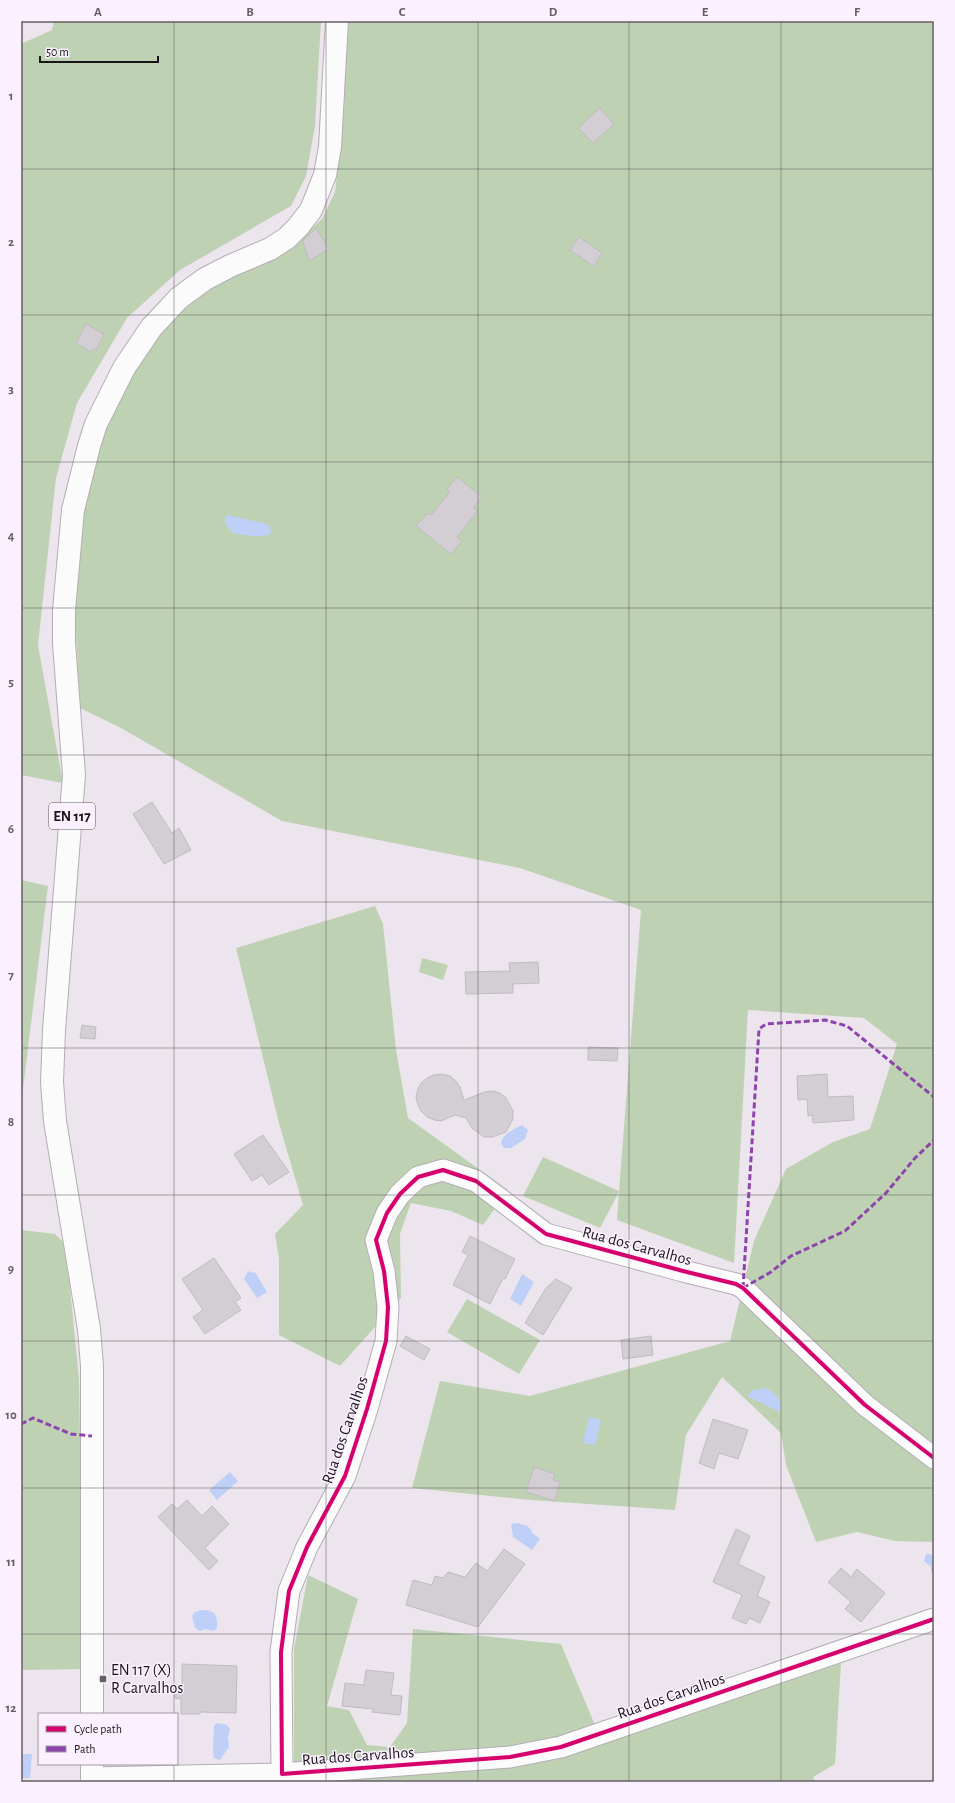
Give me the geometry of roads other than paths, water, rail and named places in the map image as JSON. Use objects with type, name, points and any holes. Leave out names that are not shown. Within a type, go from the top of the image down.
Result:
[{"type":"main road","name":"EN 117","points":[[92,1713],[92,1366],[88,1321],[55,1121],[52,1082],[54,1030],[74,775],[64,644],[64,610],[73,510],[96,424],[124,368],[151,328],[179,298],[200,282],[230,266],[270,249],[287,238],[311,210],[325,175],[330,147],[337,21]]},
{"type":"street","name":"Rua dos Carvalhos","points":[[282,1778],[281,1652],[289,1591],[307,1548],[345,1476],[367,1409],[386,1341],[388,1307],[384,1271],[376,1240],[387,1214],[400,1194],[418,1177],[444,1170],[476,1181],[546,1234],[736,1284],[743,1288],[866,1405],[934,1458]]},
{"type":"street","name":"Rua dos Carvalhos","points":[[92,1775],[282,1778],[510,1757],[561,1747],[934,1619]]},
{"type":"water","points":[[228,515],[267,524],[270,527],[271,533],[263,536],[253,536],[233,533],[225,523],[225,517]]},
{"type":"water","points":[[522,1125],[528,1130],[525,1139],[511,1148],[504,1148],[501,1143],[504,1137]]},
{"type":"water","points":[[248,1271],[253,1273],[255,1272],[267,1292],[257,1298],[244,1279]]},
{"type":"water","points":[[522,1274],[534,1282],[521,1306],[510,1299]]},
{"type":"water","points":[[764,1388],[771,1391],[779,1400],[781,1408],[780,1412],[747,1396],[753,1390]]},
{"type":"water","points":[[589,1417],[601,1420],[595,1445],[583,1443]]},
{"type":"water","points":[[230,1472],[238,1481],[217,1500],[209,1490]]},
{"type":"water","points":[[518,1523],[527,1526],[532,1530],[531,1532],[540,1539],[532,1550],[513,1537],[511,1524]]},
{"type":"water","points":[[926,1554],[930,1554],[934,1557],[934,1574],[931,1572],[931,1567],[924,1561]]},
{"type":"water","points":[[201,1610],[212,1612],[216,1616],[217,1628],[214,1631],[205,1629],[200,1631],[195,1628],[192,1616],[195,1612]]},
{"type":"water","points":[[217,1723],[227,1725],[230,1729],[228,1737],[229,1747],[220,1760],[214,1758],[213,1755],[214,1726]]},
{"type":"water","points":[[21,1754],[32,1754],[30,1778],[21,1778]]},
{"type":"place","name":"EN 117 (X) R Carvalhos","points":[[103,1679]]}]
